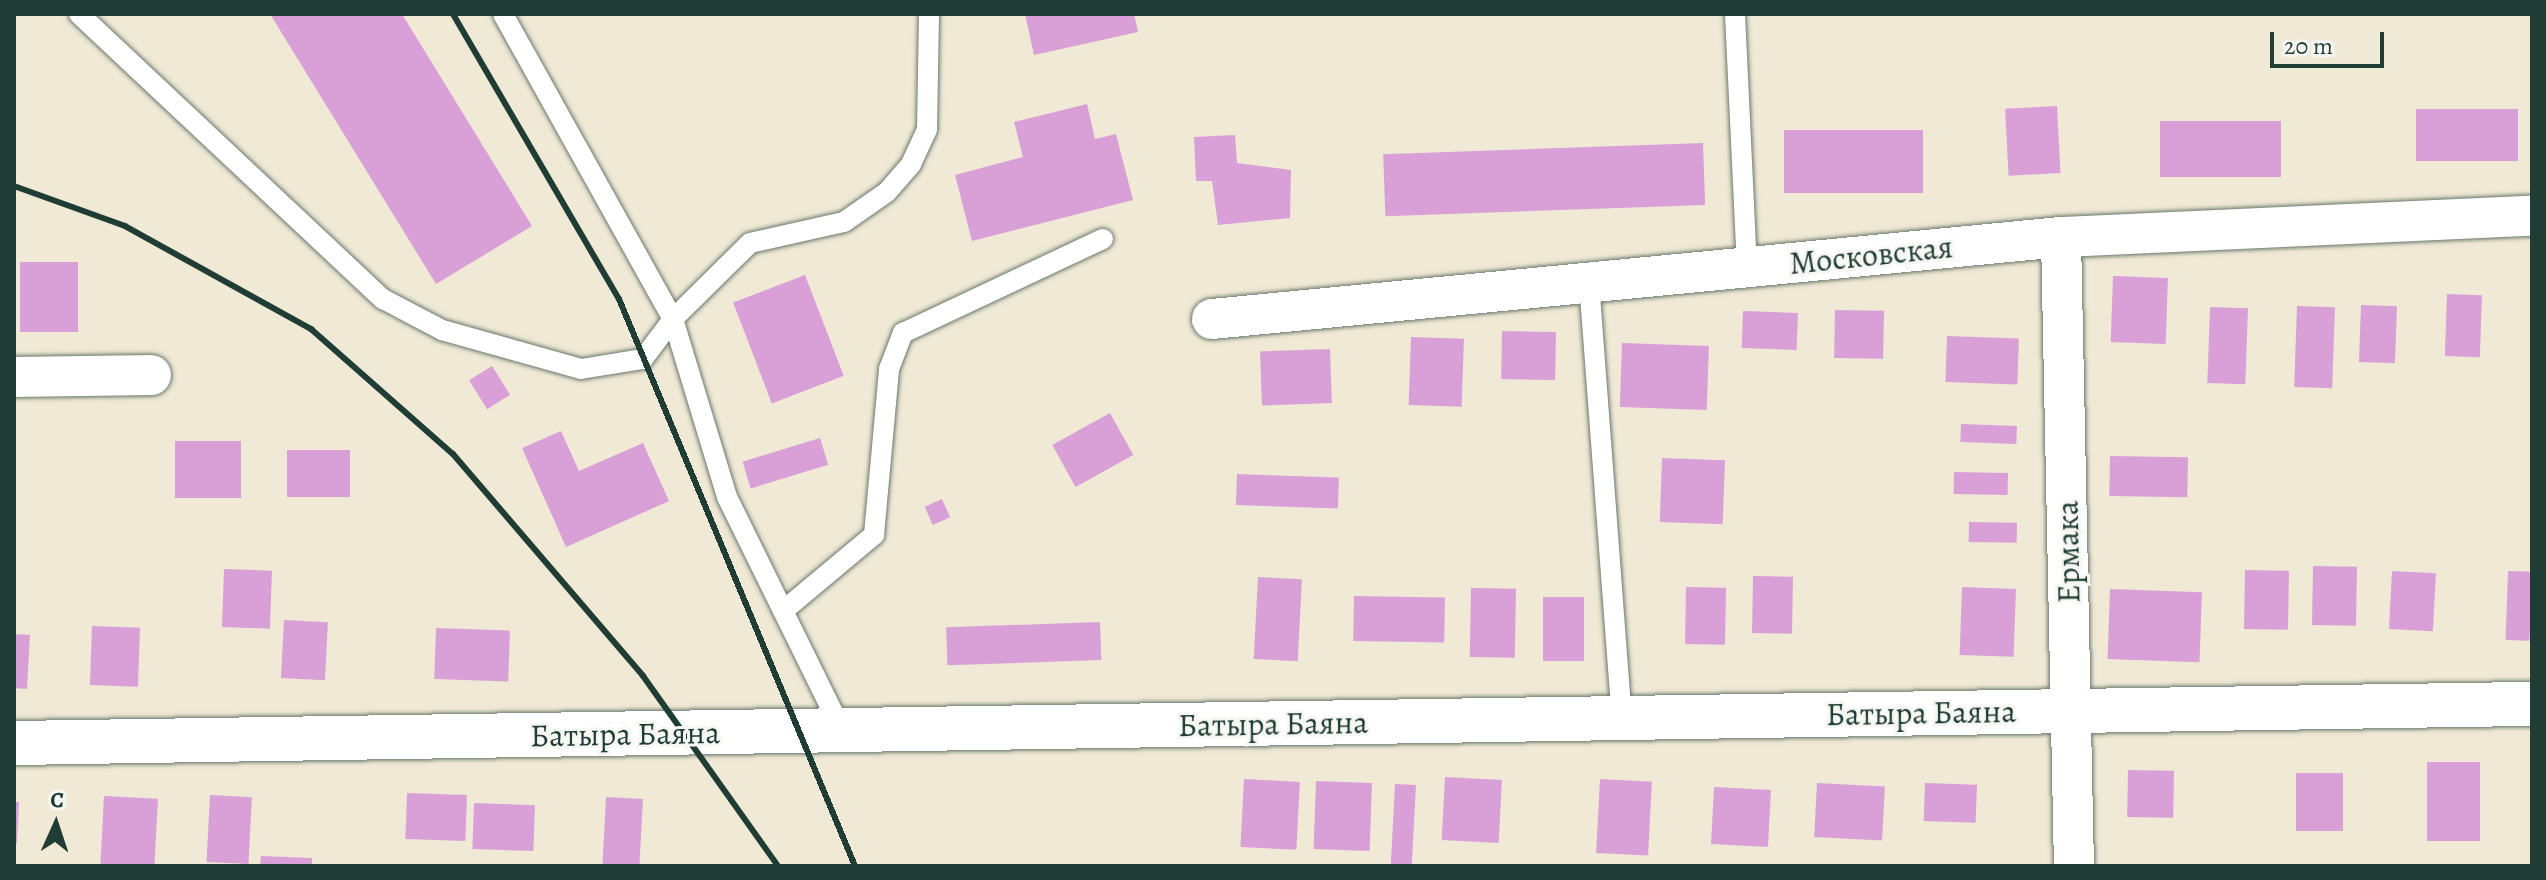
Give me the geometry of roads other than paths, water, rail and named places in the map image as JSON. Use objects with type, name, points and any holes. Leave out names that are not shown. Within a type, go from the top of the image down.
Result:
[{"type":"street","name":"Московская","points":[[1212,319],[2061,237],[2532,216]]},
{"type":"street","name":"Ермака","points":[[2061,237],[2074,866]]},
{"type":"street","points":[[14,377],[151,375]]},
{"type":"street","name":"Батыра Баяна","points":[[14,743],[2532,704]]},
{"type":"lane","points":[[79,14],[383,299],[442,330],[581,369],[643,359],[673,319],[750,243],[868,211],[911,164],[927,129],[929,14]]},
{"type":"lane","points":[[503,14],[673,319],[727,497],[842,731]]},
{"type":"lane","points":[[1735,14],[1747,267]]},
{"type":"lane","points":[[783,611],[874,535],[889,369],[903,333],[1103,239]]},
{"type":"lane","points":[[1589,282],[1622,718]]},
{"type":"railway","points":[[453,14],[619,299],[855,866]]},
{"type":"railway","points":[[14,186],[125,226],[311,329],[453,454],[643,676],[778,866]]}]
